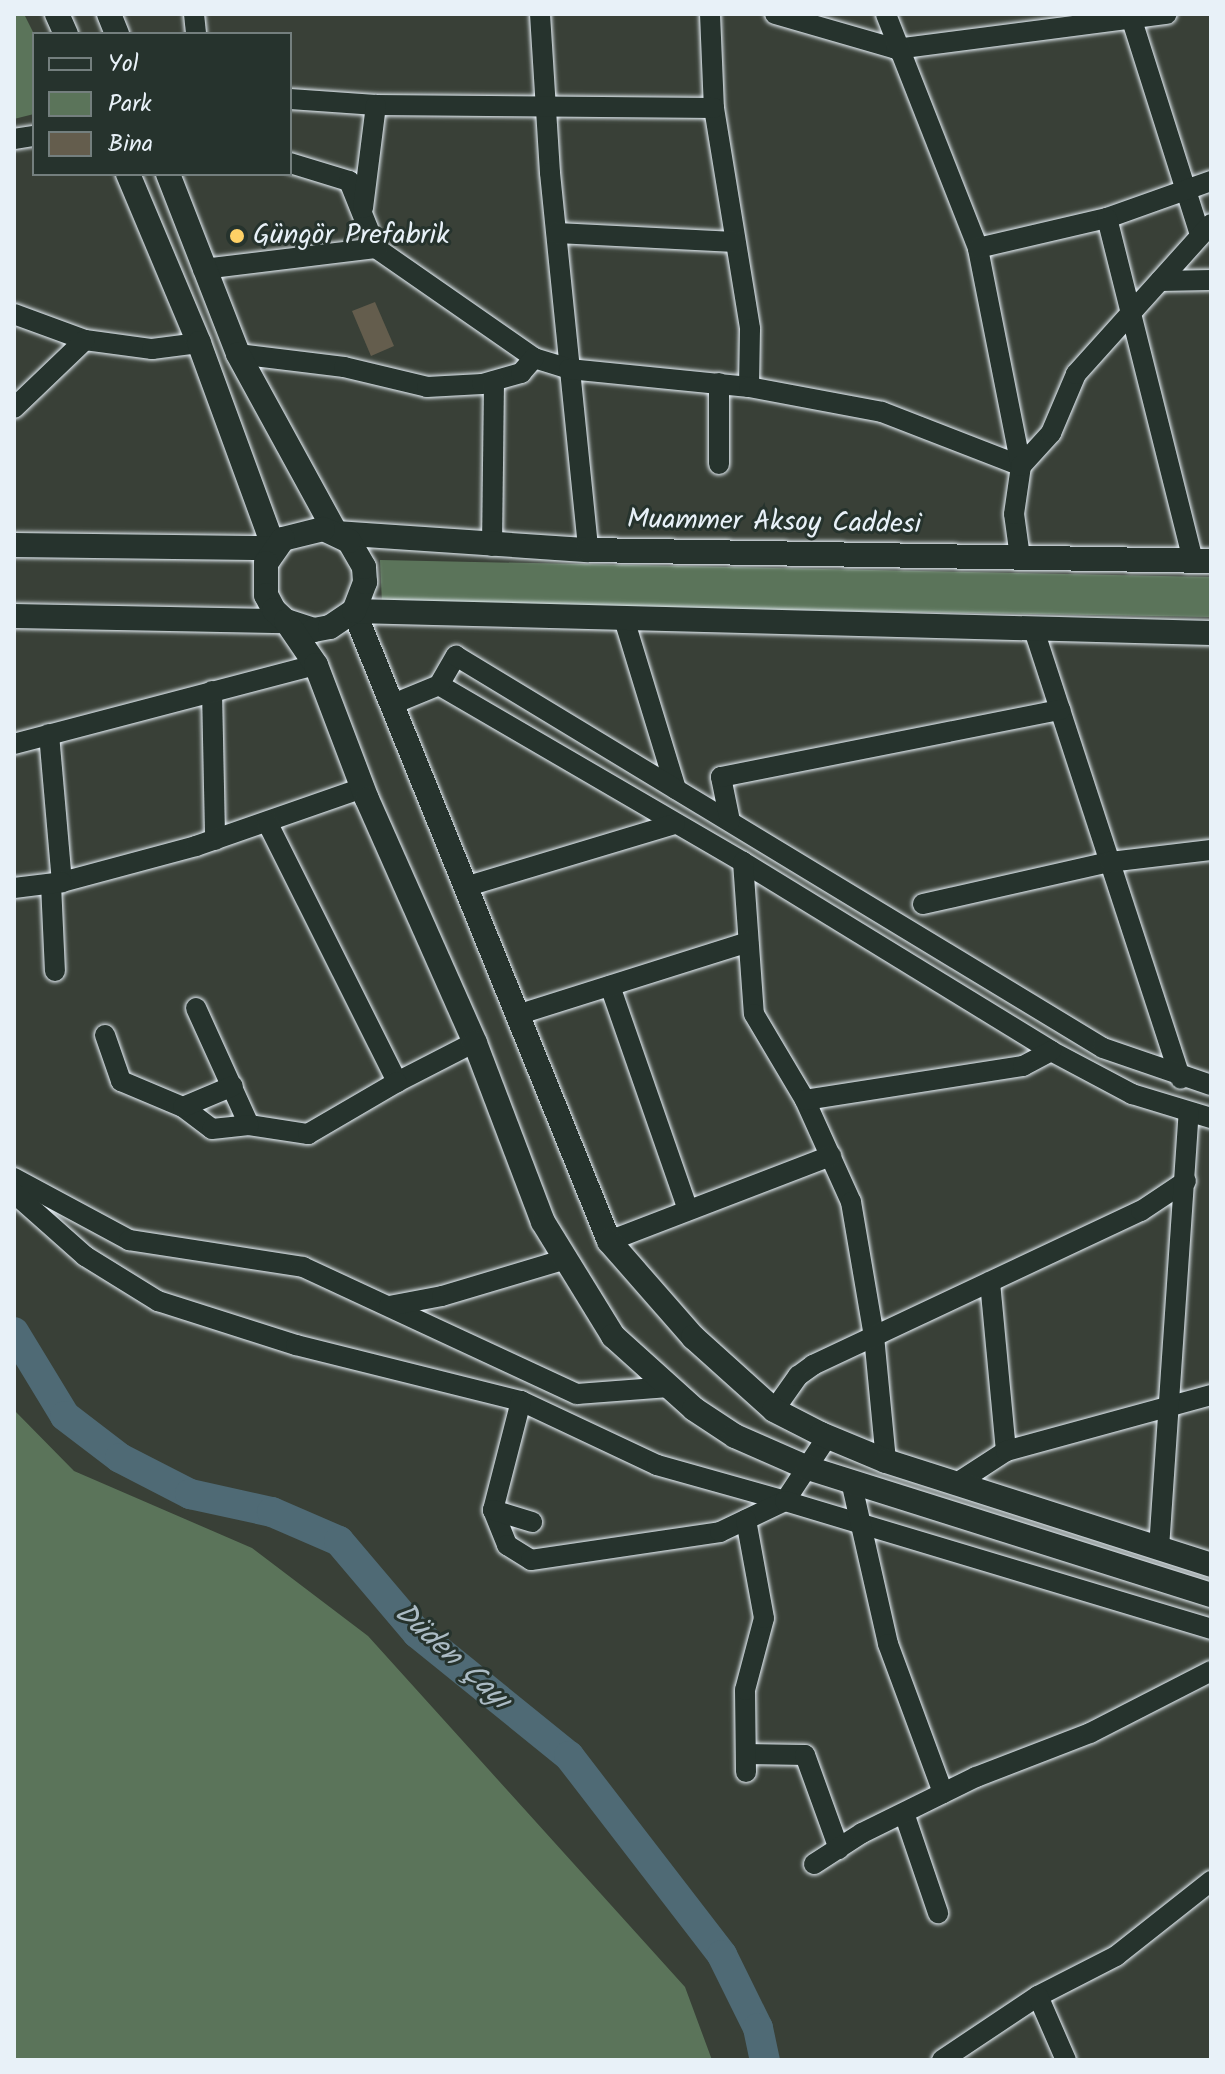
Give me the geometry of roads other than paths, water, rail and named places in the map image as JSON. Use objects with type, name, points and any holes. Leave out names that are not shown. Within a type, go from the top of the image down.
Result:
[{"type":"main road","points":[[129,176],[199,343],[274,548],[266,563],[266,595],[316,665],[363,788],[473,1043],[543,1222],[613,1336],[669,1387],[735,1436],[808,1468],[1211,1595]]},
{"type":"main road","points":[[169,176],[238,354],[336,533]]},
{"type":"main road","points":[[14,545],[274,548],[309,528],[336,533],[349,541],[364,567],[365,582],[354,611],[343,621],[314,630],[286,621],[14,616]]},
{"type":"main road","name":"Muammer Aksoy Caddesi","points":[[336,533],[492,546],[588,550],[1202,561]]},
{"type":"main road","points":[[354,611],[1211,633]]},
{"type":"main road","points":[[354,611],[520,1014],[609,1241],[729,1374],[774,1410],[827,1437],[886,1461],[1211,1565]]},
{"type":"street","points":[[540,14],[544,103],[588,550]]},
{"type":"street","points":[[710,14],[714,108],[750,329],[749,387]]},
{"type":"street","points":[[775,14],[896,49],[1167,14]]},
{"type":"street","points":[[886,14],[896,49],[978,248],[1021,466],[1014,514],[1020,557]]},
{"type":"street","points":[[1021,466],[1051,433],[1076,374],[1206,230],[1186,189],[1131,18]]},
{"type":"street","points":[[292,99],[376,105],[544,103],[714,108]]},
{"type":"street","points":[[363,208],[376,105]]},
{"type":"street","points":[[292,164],[349,181],[363,208],[376,248],[534,358],[569,369],[749,387],[882,412],[1021,466]]},
{"type":"street","points":[[978,248],[1107,218],[1211,181]]},
{"type":"street","points":[[1107,218],[1202,561]]},
{"type":"street","points":[[557,233],[735,242]]},
{"type":"street","points":[[203,269],[376,248]]},
{"type":"street","points":[[1160,281],[1211,280]]},
{"type":"street","points":[[14,314],[85,340],[152,349],[199,343]]},
{"type":"street","points":[[14,408],[85,340]]},
{"type":"street","points":[[238,354],[344,367],[427,387],[494,381],[521,373],[534,358]]},
{"type":"street","points":[[492,546],[494,381]]},
{"type":"street","points":[[719,383],[719,464]]},
{"type":"street","points":[[624,619],[676,789]]},
{"type":"street","points":[[1034,630],[1181,1079]]},
{"type":"street","points":[[393,704],[439,685],[456,656],[1103,1048],[1181,1079],[1211,1085]]},
{"type":"street","points":[[14,744],[316,665]]},
{"type":"street","points":[[439,685],[743,862],[1051,1051],[1132,1094],[1211,1118]]},
{"type":"street","points":[[212,691],[215,840]]},
{"type":"street","points":[[730,821],[721,777],[1060,710]]},
{"type":"street","points":[[49,734],[57,883],[55,971]]},
{"type":"street","points":[[14,888],[57,883],[215,840],[363,788]]},
{"type":"street","points":[[267,822],[397,1082]]},
{"type":"street","points":[[468,886],[675,824]]},
{"type":"street","points":[[923,904],[1110,862],[1211,850]]},
{"type":"street","points":[[743,862],[754,1014],[805,1100],[851,1202],[874,1336],[886,1461]]},
{"type":"street","points":[[520,1014],[748,942]]},
{"type":"street","points":[[610,986],[688,1210]]},
{"type":"street","points":[[196,1008],[249,1125]]},
{"type":"street","points":[[105,1035],[121,1081],[183,1107],[212,1129],[249,1125],[308,1134],[397,1082],[473,1043]]},
{"type":"street","points":[[805,1100],[1023,1066],[1051,1051]]},
{"type":"street","points":[[183,1107],[233,1086]]},
{"type":"street","points":[[1159,1548],[1173,1406],[1189,1113]]},
{"type":"street","points":[[609,1241],[831,1156]]},
{"type":"street","points":[[14,1178],[129,1240],[303,1267],[577,1394],[669,1387]]},
{"type":"street","points":[[774,1410],[805,1370],[1141,1211],[1186,1181]]},
{"type":"street","points":[[14,1193],[85,1256],[158,1301],[296,1345],[521,1401],[657,1465],[1211,1629]]},
{"type":"street","points":[[389,1306],[442,1296],[566,1259]]},
{"type":"street","points":[[990,1282],[1006,1451]]},
{"type":"street","points":[[957,1483],[1006,1451],[1211,1395]]},
{"type":"street","points":[[521,1401],[493,1510],[507,1545],[531,1560],[720,1532],[785,1501],[827,1437]]},
{"type":"street","points":[[851,1481],[888,1644],[943,1793]]},
{"type":"street","points":[[493,1510],[532,1522]]},
{"type":"street","points":[[746,1520],[764,1618],[745,1690],[746,1763],[805,1755],[839,1849]]},
{"type":"street","points":[[814,1864],[943,1793],[1090,1733],[1211,1671]]},
{"type":"street","points":[[904,1813],[938,1913]]},
{"type":"street","points":[[942,2060],[1038,1996],[1116,1956],[1211,1881]]},
{"type":"street","points":[[1038,1996],[1066,2060]]},
{"type":"waterway","name":"Düden Çayı","points":[[14,1332],[65,1416],[120,1458],[190,1494],[272,1512],[339,1541],[417,1633],[569,1756],[722,1955],[758,2028],[765,2060]]},
{"type":"place","name":"Güngör Prefabrik","points":[[237,236]]}]
